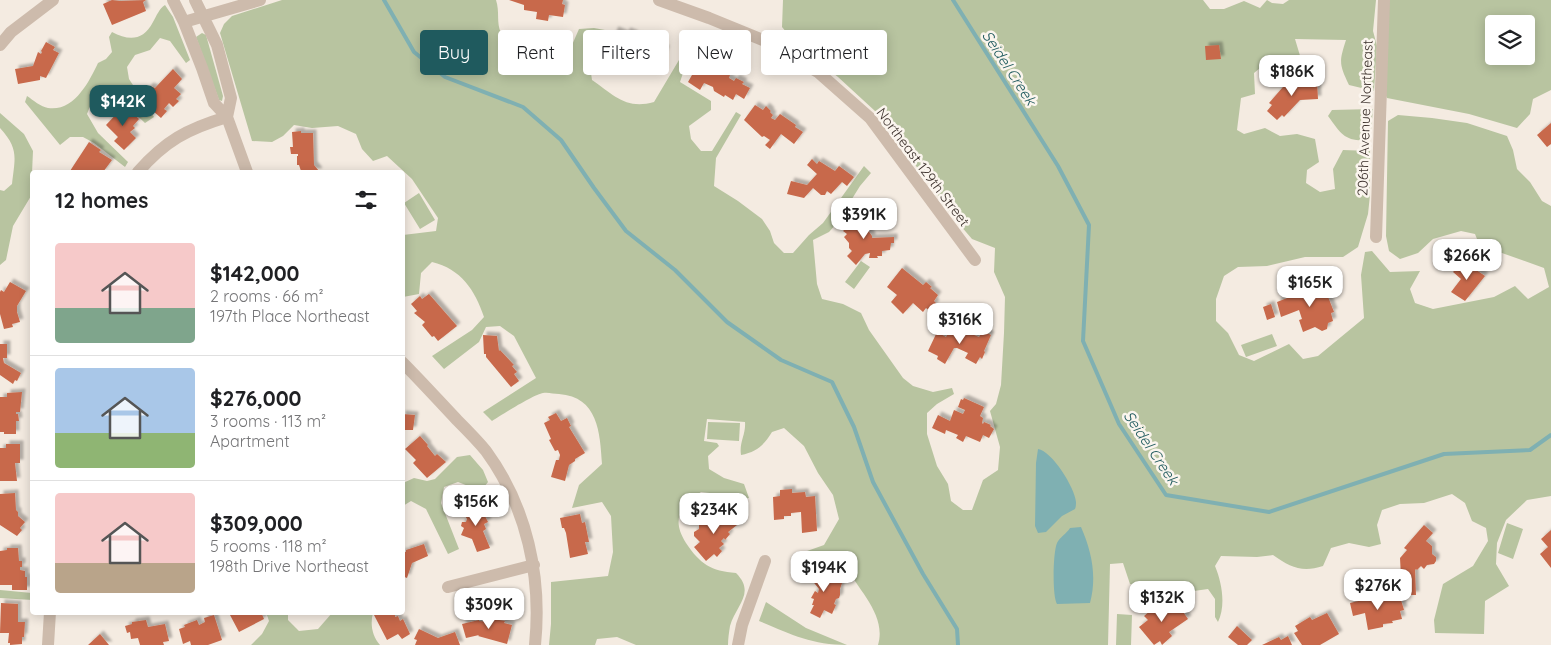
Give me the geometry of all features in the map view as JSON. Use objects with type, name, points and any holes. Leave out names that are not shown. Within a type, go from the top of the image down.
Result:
[{"type":"street","points":[[0,45],[11,32],[53,0]]},
{"type":"street","points":[[172,0],[184,22],[214,103],[227,117],[246,170]]},
{"type":"street","points":[[196,0],[216,45],[231,98],[227,117]]},
{"type":"street","points":[[184,22],[260,0]]},
{"type":"street","name":"Northeast 129th Street","points":[[658,0],[764,40],[818,72],[870,118],[975,260]]},
{"type":"street","name":"206th Avenue Northeast","points":[[1376,237],[1384,0]]},
{"type":"street","points":[[140,170],[153,155],[171,140],[200,125],[227,117]]},
{"type":"street","points":[[405,365],[485,449],[510,492],[521,517],[534,565],[537,600],[535,645]]},
{"type":"street","points":[[738,645],[742,625],[765,561]]},
{"type":"street","points":[[448,587],[534,565]]},
{"type":"street","points":[[48,645],[50,615]]},
{"type":"green space","points":[[282,0],[496,0],[500,30],[498,30],[498,75],[573,75],[573,43],[579,29],[594,28],[605,30],[583,30],[583,75],[591,75],[592,80],[614,96],[628,103],[636,104],[654,102],[679,60],[679,75],[682,75],[680,82],[711,101],[711,110],[689,126],[691,139],[701,151],[712,151],[736,112],[741,115],[716,158],[714,186],[762,219],[770,231],[774,243],[784,253],[793,253],[823,223],[864,166],[871,173],[860,186],[837,223],[829,232],[813,240],[817,284],[822,299],[843,304],[861,313],[869,330],[903,378],[913,386],[933,392],[952,388],[954,394],[937,404],[927,413],[927,434],[937,466],[948,484],[951,501],[963,510],[972,510],[983,480],[998,470],[1000,447],[990,411],[996,404],[1001,385],[1005,297],[994,272],[995,248],[972,239],[875,111],[835,75],[887,75],[887,30],[784,30],[782,27],[783,0],[1203,0],[1210,9],[1224,9],[1244,1],[1260,8],[1267,0],[1272,3],[1283,4],[1289,0],[1376,0],[1373,31],[1377,46],[1374,91],[1349,85],[1341,63],[1346,40],[1295,39],[1301,59],[1277,64],[1265,64],[1254,73],[1255,94],[1241,98],[1237,130],[1244,134],[1265,128],[1280,136],[1297,134],[1315,139],[1319,162],[1307,170],[1306,183],[1320,192],[1335,189],[1333,169],[1343,150],[1370,151],[1368,214],[1358,247],[1343,257],[1305,257],[1267,266],[1238,267],[1224,276],[1216,299],[1216,321],[1228,333],[1239,355],[1254,361],[1289,344],[1303,359],[1318,356],[1364,318],[1361,275],[1365,252],[1372,251],[1390,272],[1420,271],[1410,289],[1415,303],[1433,309],[1494,297],[1515,286],[1528,299],[1549,287],[1544,268],[1502,253],[1481,249],[1475,234],[1461,231],[1433,239],[1418,253],[1400,259],[1389,251],[1386,236],[1388,121],[1398,115],[1432,118],[1467,123],[1507,136],[1513,150],[1517,169],[1530,182],[1542,201],[1551,206],[1551,496],[1527,500],[1506,520],[1497,543],[1496,564],[1509,586],[1485,601],[1484,634],[1435,633],[1434,620],[1443,584],[1473,566],[1488,541],[1486,528],[1472,521],[1465,503],[1452,494],[1424,503],[1400,504],[1382,510],[1377,525],[1381,544],[1369,547],[1349,543],[1331,548],[1323,566],[1316,568],[1296,568],[1273,555],[1257,557],[1221,556],[1215,566],[1222,594],[1222,608],[1218,622],[1215,617],[1215,599],[1208,589],[1180,593],[1166,589],[1148,589],[1130,584],[1123,563],[1110,564],[1108,645],[878,645],[880,634],[875,613],[845,565],[825,560],[794,565],[793,556],[824,545],[839,519],[833,495],[818,473],[804,446],[784,428],[772,432],[756,450],[741,455],[745,422],[707,419],[704,441],[717,443],[719,446],[708,456],[709,469],[724,478],[744,484],[749,498],[736,500],[718,494],[701,492],[683,508],[680,514],[679,527],[686,543],[701,561],[713,568],[736,573],[742,580],[744,587],[743,599],[730,626],[728,645],[636,645],[617,637],[597,639],[595,645],[549,645],[551,582],[608,576],[613,552],[611,516],[602,502],[572,508],[579,485],[602,464],[600,440],[594,418],[582,402],[572,397],[545,393],[539,394],[492,421],[483,412],[536,378],[514,336],[500,326],[486,327],[479,342],[444,369],[432,356],[472,330],[484,317],[476,298],[466,282],[451,270],[432,262],[421,273],[419,294],[405,297],[405,235],[436,231],[438,218],[412,179],[405,173],[405,170],[402,170],[387,156],[373,161],[362,149],[356,134],[338,126],[312,128],[294,125],[283,136],[272,142],[252,141],[220,33],[224,24],[232,16]]},
{"type":"green space","points":[[1388,0],[1551,0],[1551,90],[1533,99],[1530,114],[1517,128],[1469,114],[1387,98],[1385,94]]},
{"type":"green space","points":[[165,5],[173,17],[190,60],[186,63],[170,41],[160,38],[150,50],[135,55],[127,67],[129,79],[154,117],[145,123],[123,102],[117,88],[109,87],[92,101],[87,114],[98,133],[128,162],[125,167],[94,143],[83,137],[70,137],[60,145],[25,102],[27,96],[48,108],[57,108],[73,101],[85,87],[98,63],[106,59],[112,52],[109,37],[112,32],[130,38],[140,36],[145,33]]},
{"type":"green space","points":[[202,33],[206,35],[223,96],[222,101],[219,100],[196,37]]},
{"type":"green space","points":[[1373,109],[1370,140],[1355,140],[1345,136],[1328,116],[1332,110]]},
{"type":"green space","points":[[0,113],[24,134],[33,151],[32,170],[30,170],[30,198],[13,226],[6,260],[0,265],[0,190],[4,191],[12,184],[15,160],[13,148],[0,128]]},
{"type":"green space","points":[[419,193],[435,220],[420,229],[405,202]]},
{"type":"green space","points":[[861,261],[870,267],[854,289],[845,282]]},
{"type":"green space","points":[[1272,334],[1277,346],[1246,357],[1241,345]]},
{"type":"green space","points":[[708,422],[740,423],[739,441],[707,439]]},
{"type":"green space","points":[[470,455],[483,470],[488,482],[481,491],[458,482],[444,487],[441,503],[459,549],[448,554],[426,509],[411,501],[405,505],[405,482],[414,478],[427,481],[435,479],[457,457]]},
{"type":"green space","points":[[1507,523],[1523,529],[1513,559],[1498,553]]},
{"type":"green space","points":[[0,590],[30,593],[30,600],[0,598]]},
{"type":"green space","points":[[766,602],[806,628],[847,645],[812,641],[759,621]]},
{"type":"green space","points":[[1117,614],[1132,615],[1131,645],[1116,645]]},
{"type":"green space","points":[[267,615],[288,615],[288,620],[299,631],[318,629],[330,615],[373,615],[372,630],[380,645],[251,645],[262,634],[269,621]]},
{"type":"water","points":[[1038,449],[1050,456],[1062,471],[1072,488],[1076,506],[1075,509],[1062,516],[1046,532],[1038,533],[1035,526]]},
{"type":"water","points":[[1081,527],[1091,555],[1093,584],[1090,603],[1057,604],[1054,592],[1054,574],[1057,543],[1070,528]]},
{"type":"building","points":[[112,0],[146,0],[143,2],[146,11],[112,25],[103,4]]},
{"type":"building","points":[[509,0],[563,0],[562,4],[565,5],[563,17],[549,15],[548,21],[536,19],[537,12],[524,10],[524,5]]},
{"type":"building","points":[[46,42],[55,47],[53,50],[59,53],[46,78],[40,76],[40,80],[18,84],[15,69],[33,66],[38,52],[41,54]]},
{"type":"building","points":[[1219,45],[1221,59],[1206,60],[1205,46]]},
{"type":"building","points":[[173,69],[182,79],[174,88],[181,94],[176,99],[179,101],[173,107],[169,103],[164,109],[167,111],[161,118],[153,111],[155,109],[144,97],[148,93],[147,89],[150,86],[155,88]]},
{"type":"building","points":[[692,75],[730,75],[729,78],[734,81],[736,78],[750,88],[744,99],[736,94],[733,100],[725,95],[724,97],[714,91],[713,87],[704,83],[700,90],[688,82]]},
{"type":"building","points":[[1290,79],[1295,83],[1317,82],[1318,99],[1300,100],[1284,117],[1282,115],[1277,120],[1267,111],[1272,105],[1269,103]]},
{"type":"building","points":[[755,105],[763,110],[766,106],[773,115],[771,118],[775,120],[780,114],[803,132],[794,144],[781,134],[770,149],[765,145],[770,140],[764,136],[762,137],[744,120]]},
{"type":"building","points":[[124,106],[139,119],[133,126],[135,128],[130,132],[136,138],[124,150],[114,141],[118,137],[106,125]]},
{"type":"building","points":[[1551,123],[1551,144],[1547,147],[1537,135]]},
{"type":"building","points":[[292,132],[313,133],[314,165],[318,170],[301,170],[299,165],[297,165],[298,154],[291,154],[290,147],[293,147]]},
{"type":"building","points":[[89,142],[101,150],[99,152],[112,160],[104,170],[71,170]]},
{"type":"building","points":[[812,159],[817,164],[819,161],[835,171],[839,166],[854,177],[847,186],[842,182],[831,194],[827,191],[825,195],[821,195],[813,188],[804,198],[787,194],[791,181],[807,185],[817,174],[807,165]]},
{"type":"building","points":[[850,215],[853,218],[855,215],[860,221],[862,219],[869,226],[867,229],[872,238],[894,237],[894,243],[891,243],[890,250],[882,251],[882,256],[877,256],[878,258],[869,258],[870,253],[865,254],[856,265],[847,256],[852,251],[844,237],[847,234],[843,231],[846,228],[842,223]]},
{"type":"building","points":[[1463,261],[1485,276],[1465,301],[1451,292],[1461,279],[1453,272]]},
{"type":"building","points":[[902,268],[923,285],[926,282],[938,295],[934,301],[936,303],[930,311],[926,308],[923,312],[913,303],[903,314],[891,302],[897,295],[887,287]]},
{"type":"building","points":[[10,282],[26,291],[17,306],[20,322],[12,324],[13,327],[4,329],[0,314],[0,292],[1,290],[4,292]]},
{"type":"building","points":[[1323,284],[1334,312],[1331,313],[1333,321],[1328,323],[1327,329],[1322,331],[1315,327],[1303,332],[1299,320],[1302,319],[1299,310],[1281,317],[1277,302]]},
{"type":"building","points":[[429,294],[457,326],[438,341],[422,325],[425,322],[414,313],[417,311],[411,304],[420,296],[422,299]]},
{"type":"building","points":[[1271,304],[1275,317],[1267,320],[1263,307]]},
{"type":"building","points":[[961,325],[975,332],[974,335],[979,337],[983,331],[991,335],[985,352],[982,359],[980,357],[976,364],[965,358],[968,353],[954,348],[945,364],[937,359],[938,356],[928,351],[937,332],[946,337],[949,332],[957,333]]},
{"type":"building","points":[[483,335],[497,336],[499,351],[514,365],[512,366],[517,372],[514,374],[519,381],[511,387],[486,357],[486,354],[484,354]]},
{"type":"building","points":[[0,344],[7,344],[7,358],[3,358],[4,363],[21,373],[13,384],[0,375]]},
{"type":"building","points":[[22,392],[20,412],[16,412],[19,421],[16,421],[16,434],[4,434],[4,432],[0,432],[0,397],[7,397],[7,393]]},
{"type":"building","points":[[964,398],[984,407],[980,416],[983,418],[982,423],[991,425],[994,429],[989,438],[983,435],[980,442],[966,436],[963,442],[956,438],[958,435],[946,430],[945,434],[932,428],[938,415],[950,421],[954,410],[963,414],[965,410],[958,407],[961,399],[963,400]]},
{"type":"building","points":[[556,413],[561,421],[567,418],[571,426],[569,427],[585,453],[569,465],[565,481],[551,477],[556,460],[559,460],[560,455],[558,450],[555,451],[549,440],[551,439],[544,423],[550,420],[548,417]]},
{"type":"building","points":[[405,414],[415,415],[413,430],[405,430]]},
{"type":"building","points":[[420,436],[435,456],[437,454],[446,462],[427,478],[413,463],[416,460],[405,449]]},
{"type":"building","points":[[6,444],[20,444],[20,463],[15,463],[17,481],[0,481],[0,448],[6,448]]},
{"type":"building","points":[[792,489],[792,493],[805,492],[806,497],[815,496],[817,531],[802,533],[801,512],[791,513],[791,516],[784,516],[784,519],[774,520],[773,497],[780,496],[780,490]]},
{"type":"building","points":[[15,493],[18,516],[25,522],[17,536],[0,525],[0,494]]},
{"type":"building","points":[[478,502],[482,511],[485,509],[487,516],[485,516],[488,522],[484,524],[486,529],[483,531],[490,548],[477,552],[472,539],[461,535],[464,528],[461,526],[462,522],[466,522],[467,519],[464,514],[466,510],[470,509],[468,506]]},
{"type":"building","points":[[723,509],[737,525],[728,532],[730,534],[725,540],[724,538],[721,541],[724,544],[719,548],[722,551],[717,557],[714,554],[706,561],[694,547],[700,542],[694,536],[694,532],[699,529],[701,523],[712,520]]},
{"type":"building","points":[[580,514],[582,523],[585,522],[589,542],[585,542],[588,554],[570,558],[566,533],[564,528],[562,528],[560,518]]},
{"type":"building","points":[[1424,525],[1433,533],[1426,541],[1432,546],[1432,554],[1436,557],[1436,561],[1434,564],[1427,565],[1424,569],[1421,566],[1415,570],[1416,595],[1402,595],[1400,558],[1407,550],[1404,548]]},
{"type":"building","points":[[1551,530],[1551,568],[1540,554],[1548,547],[1541,539]]},
{"type":"building","points":[[424,544],[428,556],[412,563],[407,578],[405,577],[406,550]]},
{"type":"building","points":[[7,548],[18,548],[19,561],[22,561],[20,570],[25,571],[25,577],[27,577],[27,590],[12,590],[12,585],[0,585],[0,551],[7,550]]},
{"type":"building","points":[[820,566],[829,579],[842,583],[840,595],[836,599],[834,604],[836,605],[832,614],[824,610],[820,618],[810,613],[814,605],[812,605],[814,599],[811,598],[815,591],[818,593],[819,589],[807,574]]},
{"type":"building","points":[[1388,594],[1389,599],[1396,598],[1396,601],[1401,600],[1404,610],[1400,611],[1402,619],[1392,621],[1393,623],[1383,624],[1383,627],[1368,630],[1365,613],[1353,616],[1350,603]]},
{"type":"building","points":[[1164,602],[1165,604],[1167,602],[1173,610],[1179,606],[1188,619],[1169,632],[1172,636],[1162,645],[1160,641],[1154,645],[1139,627],[1148,620],[1144,616]]},
{"type":"building","points":[[1,603],[18,604],[18,622],[25,622],[22,644],[10,645],[8,643],[9,633],[0,633]]},
{"type":"building","points":[[1327,613],[1339,634],[1320,645],[1302,645],[1294,633],[1298,631],[1295,626],[1310,617],[1312,620]]},
{"type":"building","points":[[214,615],[222,640],[208,645],[191,645],[190,641],[183,644],[179,629],[197,620],[199,625],[205,622],[204,618]]},
{"type":"building","points":[[230,615],[262,615],[264,619],[239,632]]},
{"type":"building","points":[[374,615],[395,615],[395,617],[398,616],[400,621],[403,619],[410,634],[402,639],[398,634],[387,640]]},
{"type":"building","points":[[491,616],[512,625],[507,644],[479,635],[466,638],[462,624],[479,620],[490,622]]},
{"type":"building","points":[[146,620],[148,627],[165,624],[169,641],[163,642],[164,645],[140,645],[138,638],[131,639],[130,632],[127,633],[125,626],[132,624],[132,622]]},
{"type":"building","points":[[1237,626],[1252,640],[1247,645],[1238,645],[1228,637]]},
{"type":"building","points":[[419,629],[438,638],[455,632],[460,645],[415,645],[417,640],[414,639]]},
{"type":"building","points":[[100,634],[109,645],[88,645]]},
{"type":"building","points":[[1288,636],[1292,645],[1262,645],[1279,637],[1281,640]]},
{"type":"waterway","points":[[384,0],[414,52],[445,77],[523,107],[561,140],[626,231],[675,270],[727,322],[781,360],[832,382],[854,427],[873,482],[923,574],[957,629],[958,645]]},
{"type":"waterway","name":"Seidel Creek","points":[[953,0],[1058,166],[1089,225],[1083,341],[1119,424],[1166,495],[1269,512],[1444,454],[1530,450],[1551,435]]}]
